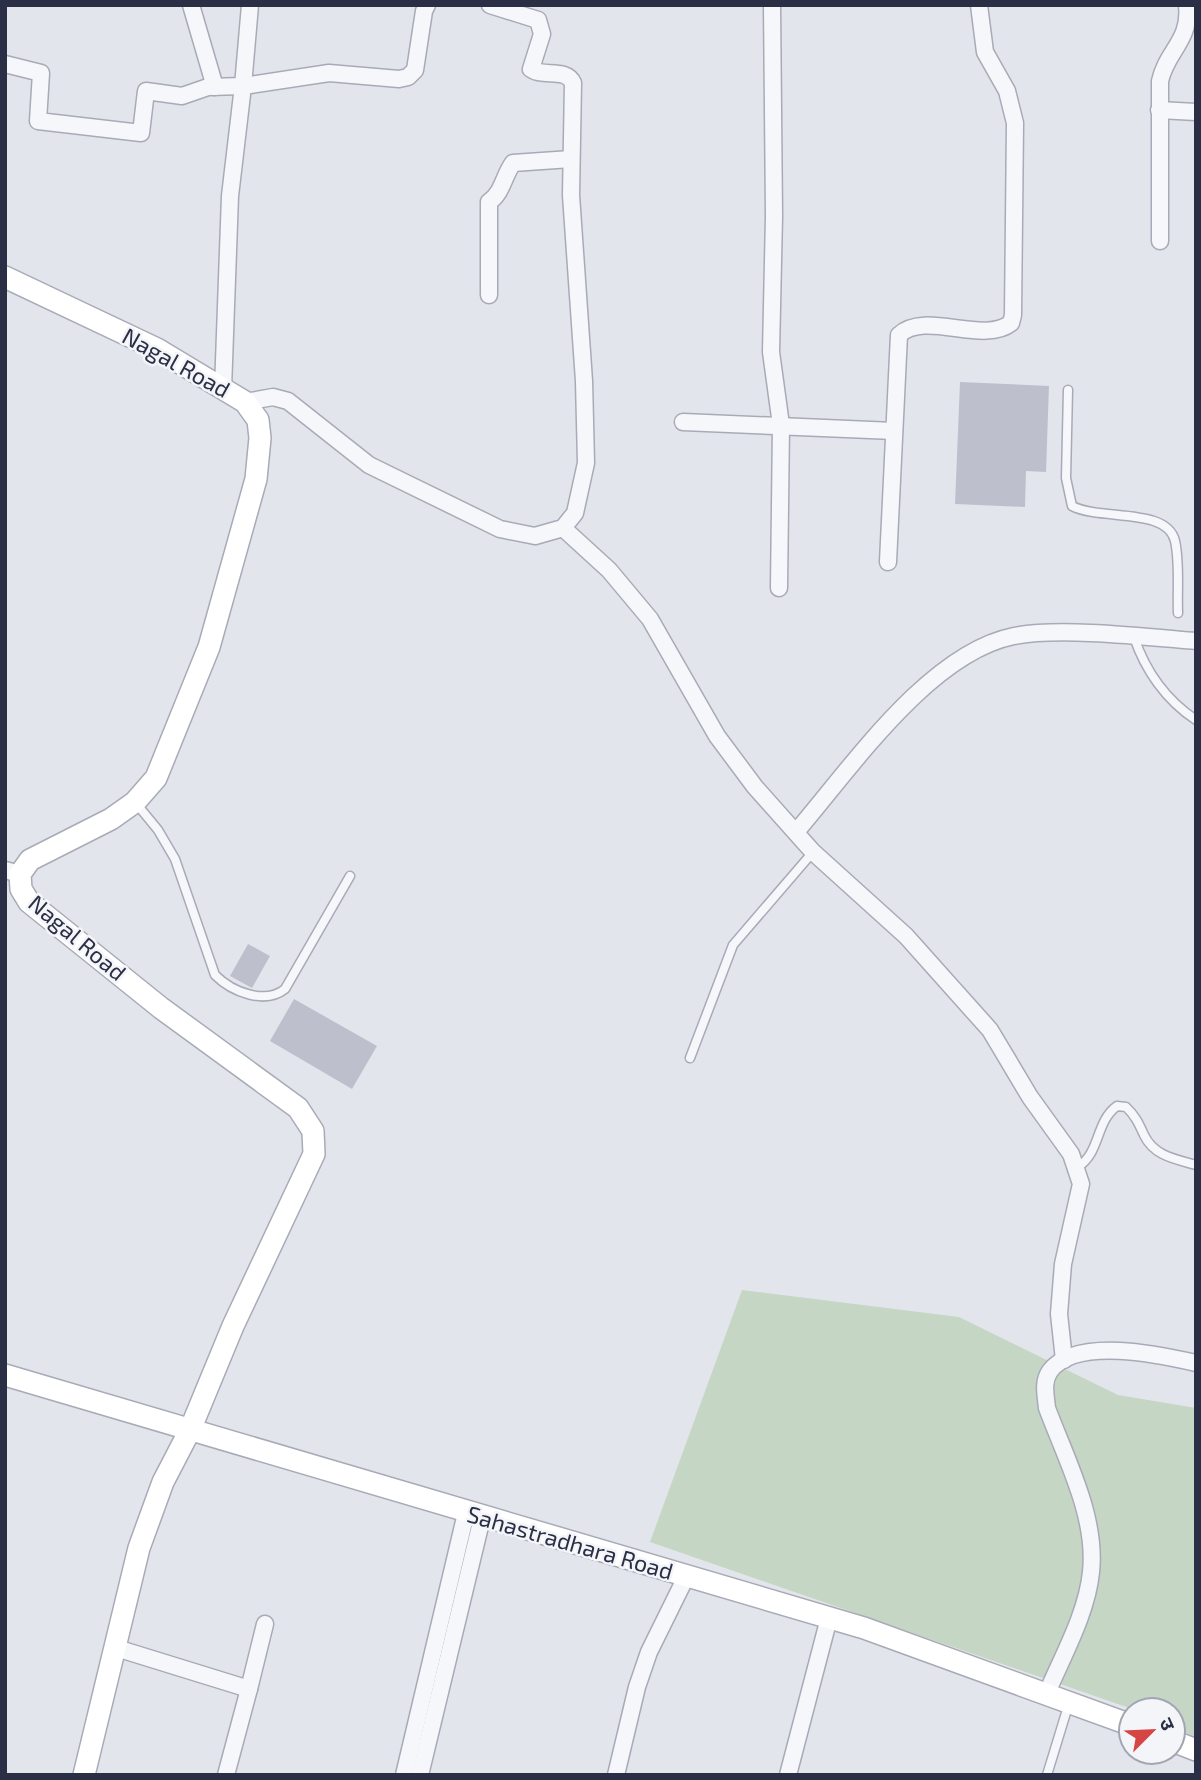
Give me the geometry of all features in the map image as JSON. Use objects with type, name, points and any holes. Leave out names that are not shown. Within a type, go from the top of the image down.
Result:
[{"type":"main road","name":"Nagal Road","points":[[5,277],[157,349],[245,402],[258,420],[260,438],[256,479],[209,647],[160,769],[135,802],[111,819],[30,859],[13,872],[29,902],[162,1008],[298,1108],[313,1131],[314,1154],[233,1326],[190,1430],[163,1482],[139,1548],[84,1775]]},
{"type":"main road","name":"Sahastradhara Road","points":[[5,1375],[474,1516],[829,1618],[1047,1693],[1117,1721]]},
{"type":"street","points":[[191,5],[215,87]]},
{"type":"street","points":[[223,389],[230,196],[250,5]]},
{"type":"street","points":[[5,64],[41,73],[38,121],[141,132],[146,90],[182,96],[215,87],[243,86],[329,73],[399,79],[408,77],[415,70],[427,5]]},
{"type":"street","points":[[245,402],[274,397],[288,401],[369,465],[500,529],[535,536],[564,527],[575,513],[586,463],[584,380],[571,195],[573,83],[570,77],[531,69],[542,34],[538,20],[490,5]]},
{"type":"street","points":[[772,5],[774,216],[771,352],[781,425],[779,588]]},
{"type":"street","points":[[888,562],[899,335],[915,326],[996,330],[1011,323],[1013,315],[1015,123],[1007,91],[985,52],[979,5]]},
{"type":"street","points":[[1160,241],[1160,110],[1163,66],[1188,29],[1187,5]]},
{"type":"street","points":[[1160,110],[1196,112]]},
{"type":"street","points":[[489,295],[489,202],[500,192],[513,163],[521,160],[571,159]]},
{"type":"street","points":[[683,422],[894,431]]},
{"type":"street","points":[[564,527],[609,570],[650,619],[717,736],[755,787],[813,852],[906,936],[990,1030],[1030,1097],[1078,1167],[1081,1184],[1063,1264],[1059,1314],[1063,1360]]},
{"type":"street","points":[[796,832],[918,690],[966,654],[1014,636],[1070,634],[1134,637],[1177,634],[1196,641]]},
{"type":"street","points":[[1047,1693],[1082,1609],[1091,1573],[1091,1537],[1047,1408],[1045,1385],[1050,1371],[1063,1360],[1087,1352],[1121,1351],[1196,1363]]},
{"type":"street","points":[[404,1775],[474,1516]]},
{"type":"street","points":[[420,1775],[474,1516]]},
{"type":"street","points":[[616,1775],[637,1686],[649,1651],[686,1577]]},
{"type":"street","points":[[788,1775],[829,1618]]},
{"type":"street","points":[[226,1775],[265,1623]]},
{"type":"street","points":[[113,1647],[249,1689]]},
{"type":"lane","points":[[1068,390],[1066,478],[1072,506],[1084,512],[1157,520],[1168,526],[1175,541],[1178,613]]},
{"type":"lane","points":[[1134,637],[1143,664],[1186,714],[1196,720]]},
{"type":"lane","points":[[135,802],[167,842],[215,975],[224,985],[263,998],[275,997],[285,989],[350,876]]},
{"type":"lane","points":[[690,1058],[733,945],[813,852]]},
{"type":"lane","points":[[1078,1167],[1093,1154],[1102,1124],[1117,1106],[1126,1107],[1134,1114],[1146,1139],[1162,1155],[1196,1165]]},
{"type":"lane","points":[[1047,1775],[1069,1703]]},
{"type":"green space","points":[[742,1290],[959,1317],[1118,1395],[1196,1408],[1196,1737],[1187,1733],[1187,1696],[1117,1696],[1117,1704],[650,1542]]},
{"type":"building","points":[[960,382],[1049,386],[1046,472],[1026,471],[1025,507],[955,504]]},
{"type":"building","points":[[248,944],[270,956],[252,988],[230,976]]},
{"type":"building","points":[[294,999],[377,1046],[352,1089],[270,1041]]}]
